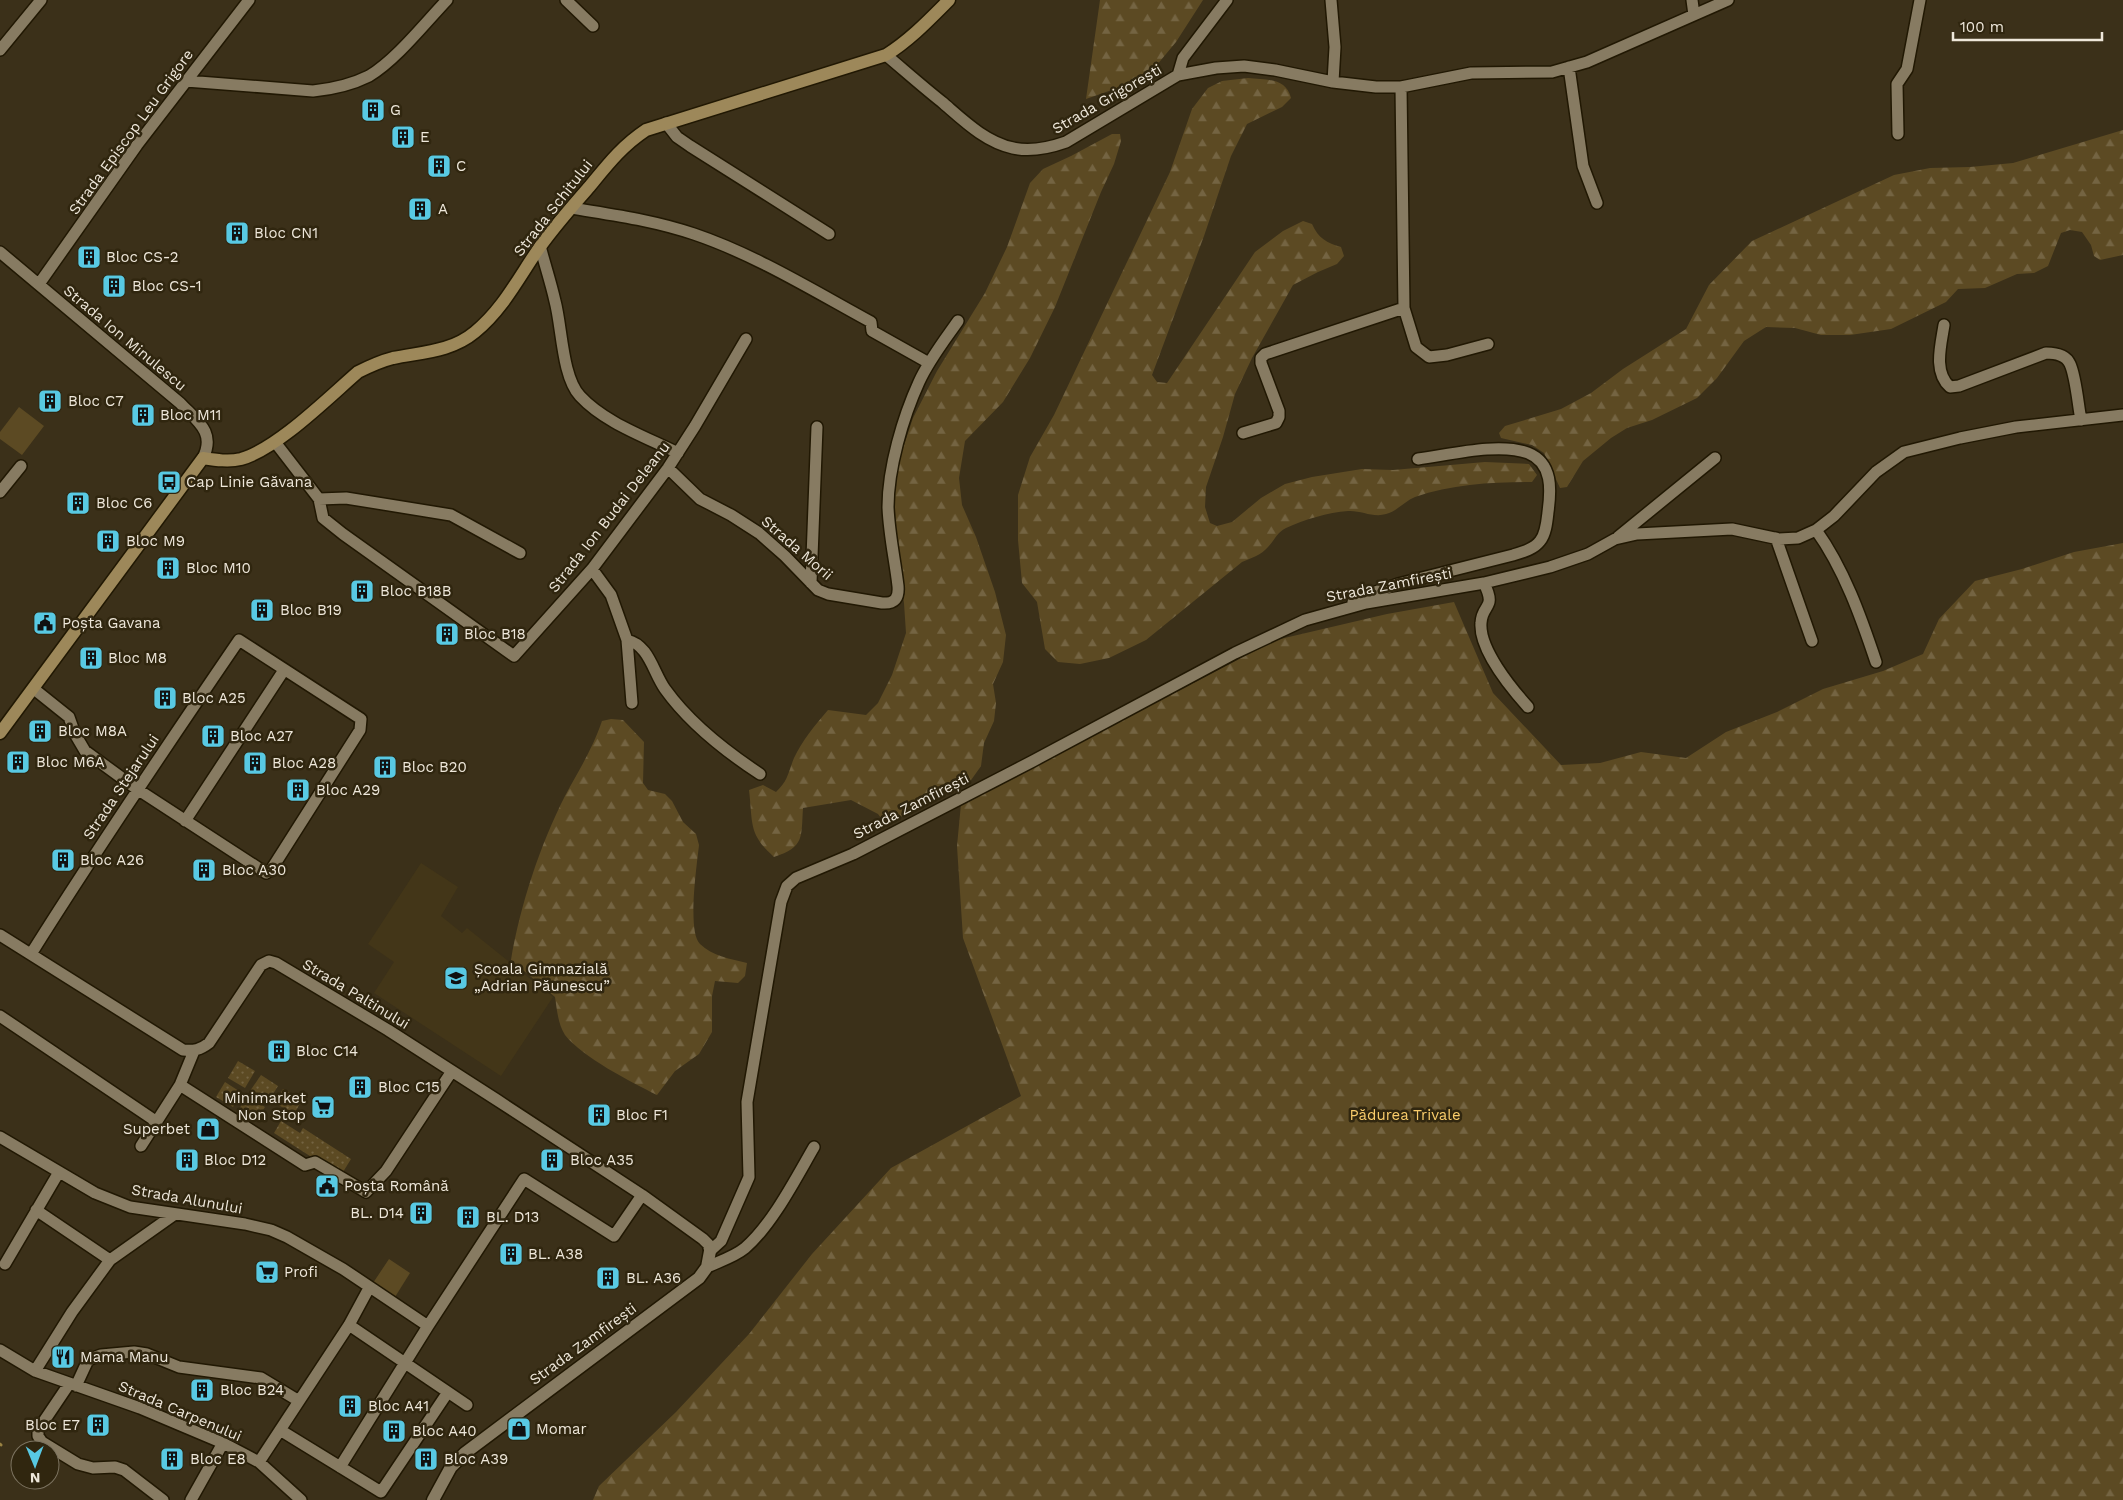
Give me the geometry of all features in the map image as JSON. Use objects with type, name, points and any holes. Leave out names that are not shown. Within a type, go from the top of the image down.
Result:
[{"type":"main road","name":"Strada Schitului","points":[[203,458],[221,461],[241,459],[275,442],[358,372],[374,363],[429,353],[455,344],[474,333],[493,316],[540,246],[571,208],[627,142],[646,130],[886,55],[898,48],[923,27],[949,0]]},
{"type":"main road","points":[[0,733],[203,458]]},
{"type":"street","points":[[0,50],[41,0]]},
{"type":"street","name":"Strada Episcop Leu Grigore","points":[[39,284],[73,238],[92,207],[249,0]]},
{"type":"street","points":[[186,81],[313,92],[341,87],[363,78],[385,64],[447,0]]},
{"type":"street","points":[[566,0],[593,26]]},
{"type":"street","points":[[1178,75],[1183,58],[1227,0]]},
{"type":"street","points":[[1330,0],[1335,47],[1333,82]]},
{"type":"street","points":[[1692,0],[1694,15]]},
{"type":"street","name":"Strada Grigorești","points":[[886,55],[972,127],[992,141],[1013,148],[1029,150],[1046,148],[1066,142],[1178,75],[1216,68],[1244,66],[1275,70],[1333,82],[1376,87],[1401,87],[1471,73],[1552,72],[1587,62],[1728,0]]},
{"type":"street","points":[[1898,134],[1897,84],[1907,69],[1920,0]]},
{"type":"street","points":[[1569,67],[1583,166],[1596,204]]},
{"type":"street","points":[[1401,87],[1404,308],[1416,347],[1429,358],[1488,344]]},
{"type":"street","points":[[666,123],[677,137],[690,146],[829,234]]},
{"type":"street","points":[[571,208],[628,216],[694,234],[744,255],[872,322],[872,331],[929,362],[958,321]]},
{"type":"street","points":[[540,246],[556,302],[569,380],[579,395],[593,408],[618,423],[678,453]]},
{"type":"street","name":"Strada Ion Minulescu","points":[[0,252],[180,403],[200,423],[208,436],[208,448],[203,458]]},
{"type":"street","points":[[1243,433],[1276,423],[1278,420],[1278,411],[1261,363],[1261,358],[1265,354],[1404,308]]},
{"type":"street","points":[[1944,325],[1939,353],[1941,373],[1945,382],[1950,387],[1959,386],[2046,353],[2055,353],[2063,356],[2070,364],[2081,420]]},
{"type":"street","name":"Strada Ion Budai Deleanu","points":[[275,442],[319,499],[323,518],[514,656],[592,569],[668,468],[746,339]]},
{"type":"street","name":"Strada Morii","points":[[668,468],[700,499],[731,515],[759,533],[785,556],[818,590],[828,594],[889,604],[894,602],[899,594],[890,536],[888,506],[890,483],[906,415],[929,362]]},
{"type":"street","name":"Strada Zamfirești","points":[[433,1500],[451,1467],[464,1453],[699,1278],[707,1267],[710,1251],[721,1241],[749,1177],[747,1102],[781,902],[787,886],[796,878],[853,854],[1025,766],[1235,653],[1305,620],[1344,608],[1484,582],[1550,567],[1588,554],[1615,539],[1637,534],[1702,529],[1732,529],[1776,538],[1798,538],[1816,530],[1834,516],[1876,472],[1904,452],[2016,427],[2123,415]]},
{"type":"street","points":[[811,583],[817,427]]},
{"type":"street","points":[[1344,608],[1361,597],[1398,584],[1513,555],[1532,548],[1541,541],[1547,522],[1551,493],[1548,473],[1540,460],[1527,453],[1484,449],[1418,459]]},
{"type":"street","points":[[1615,539],[1715,458]]},
{"type":"street","points":[[0,492],[21,466]]},
{"type":"street","points":[[319,499],[346,498],[451,515],[520,552]]},
{"type":"street","points":[[1816,530],[1824,541],[1848,591],[1876,662]]},
{"type":"street","points":[[1776,538],[1812,641]]},
{"type":"street","points":[[592,569],[611,595],[627,640],[632,703]]},
{"type":"street","points":[[1484,582],[1489,593],[1489,605],[1481,620],[1481,631],[1508,685],[1528,707]]},
{"type":"street","name":"Strada Stejarului","points":[[31,954],[137,789],[239,640],[284,670]]},
{"type":"street","points":[[627,640],[637,642],[644,649],[653,669],[677,705],[724,750],[760,774]]},
{"type":"street","points":[[34,689],[69,717],[75,734],[85,751],[137,789],[185,821],[261,871],[266,873],[271,870],[360,730],[361,719],[284,670],[185,821]]},
{"type":"street","points":[[0,936],[172,1044],[183,1050],[194,1051],[180,1085],[141,1146]]},
{"type":"street","name":"Strada Paltinului","points":[[194,1051],[209,1043],[261,965],[268,961],[276,963],[388,1030],[642,1195],[703,1239],[708,1244],[710,1251]]},
{"type":"street","points":[[0,1016],[157,1122]]},
{"type":"street","points":[[180,1085],[304,1165],[315,1162],[366,1192],[386,1171],[452,1071]]},
{"type":"street","name":"Strada Alunului","points":[[0,1137],[96,1193],[130,1207],[245,1224],[271,1230],[287,1237],[327,1260],[428,1326]]},
{"type":"street","points":[[707,1267],[733,1256],[745,1248],[760,1233],[789,1190],[814,1147]]},
{"type":"street","points":[[5,1264],[59,1172]]},
{"type":"street","points":[[340,1467],[428,1326],[524,1179],[614,1236],[642,1195]]},
{"type":"street","points":[[36,1210],[110,1260]]},
{"type":"street","points":[[35,1371],[72,1312],[110,1260],[175,1214]]},
{"type":"street","points":[[259,1462],[349,1325],[369,1288]]},
{"type":"street","points":[[349,1325],[468,1405]]},
{"type":"street","name":"Strada Carpenului","points":[[0,1350],[35,1371],[140,1408],[223,1443],[259,1462],[301,1500]]},
{"type":"street","points":[[164,1500],[124,1470],[115,1467],[93,1468],[78,1464],[42,1442],[38,1436],[38,1430],[72,1385],[88,1360],[101,1355],[134,1352],[147,1354],[179,1367],[261,1378],[299,1401]]},
{"type":"street","points":[[280,1430],[381,1492],[448,1392]]},
{"type":"street","points":[[191,1500],[223,1443]]},
{"type":"shaded area","name":"Școala Gimnazială „Adrian Păunescu”","points":[[421,863],[458,887],[441,916],[462,933],[467,928],[553,997],[501,1076],[374,993],[394,962],[368,944]]},
{"type":"green space","points":[[1100,0],[1203,0],[1176,42],[1146,78],[1086,99]]},
{"type":"green space","points":[[1248,78],[1280,83],[1285,86],[1291,98],[1282,107],[1247,124],[1231,156],[1204,236],[1152,375],[1157,382],[1167,383],[1255,252],[1283,231],[1303,221],[1312,224],[1317,233],[1324,239],[1331,244],[1341,247],[1344,256],[1337,264],[1293,285],[1252,358],[1235,394],[1206,487],[1205,507],[1210,523],[1217,526],[1232,522],[1261,498],[1285,484],[1312,477],[1362,469],[1393,470],[1485,462],[1529,464],[1537,475],[1532,482],[1473,485],[1443,489],[1415,497],[1386,514],[1376,515],[1353,511],[1340,512],[1316,517],[1293,525],[1280,532],[1262,552],[1242,562],[1146,640],[1109,658],[1080,664],[1058,662],[1045,649],[1037,602],[1022,583],[1018,540],[1018,495],[1030,457],[1054,415],[1170,172],[1192,109],[1208,88],[1222,81]]},
{"type":"green space","points":[[2123,130],[2123,255],[2100,260],[2094,256],[2091,245],[2082,232],[2070,230],[2061,233],[2048,266],[2034,273],[2017,274],[1985,288],[1958,289],[1946,302],[1891,329],[1850,335],[1821,335],[1795,328],[1766,327],[1744,341],[1717,378],[1697,398],[1652,420],[1627,428],[1611,438],[1583,461],[1567,487],[1560,488],[1544,453],[1532,445],[1501,438],[1499,433],[1505,426],[1561,409],[1591,393],[1623,369],[1686,329],[1709,285],[1752,241],[1894,175],[1930,168],[2013,163]]},
{"type":"green space","points":[[1112,134],[1120,134],[1121,141],[1114,164],[1055,307],[1030,358],[1003,402],[965,441],[959,478],[962,505],[976,537],[995,592],[1006,635],[1003,662],[993,684],[996,703],[994,721],[984,743],[981,766],[969,783],[914,808],[887,826],[878,814],[851,800],[803,808],[799,840],[791,849],[774,857],[760,841],[753,827],[749,790],[763,785],[776,792],[780,788],[801,745],[828,710],[866,715],[878,703],[892,675],[906,633],[897,553],[894,488],[902,451],[913,418],[937,371],[985,293],[1007,247],[1030,183],[1043,169]]},
{"type":"green space","points":[[19,407],[44,426],[22,455],[0,439],[0,432]]},
{"type":"green space","name":"Pădurea Trivale","points":[[2123,543],[2123,1500],[593,1500],[599,1486],[676,1412],[749,1334],[812,1254],[891,1168],[1021,1096],[963,938],[957,846],[961,804],[1276,640],[1387,614],[1454,602],[1493,693],[1561,765],[1600,763],[1641,752],[1686,758],[1726,732],[1777,712],[1823,689],[1883,671],[1923,654],[1939,619],[1975,581],[2022,569],[2074,552]]},
{"type":"green space","points":[[611,719],[623,720],[644,742],[643,783],[648,790],[665,794],[672,801],[683,822],[696,834],[699,845],[693,912],[696,937],[700,944],[710,951],[747,963],[745,976],[738,983],[715,981],[712,996],[712,1032],[699,1054],[675,1071],[657,1095],[595,1060],[573,1043],[565,1035],[561,1026],[555,997],[511,960],[525,897],[547,835],[565,796],[590,751],[602,721]]},
{"type":"green space","points":[[238,1061],[255,1071],[245,1088],[228,1078]]},
{"type":"green space","points":[[261,1075],[278,1086],[268,1102],[250,1091]]},
{"type":"green space","points":[[225,1082],[242,1093],[233,1107],[216,1097]]},
{"type":"green space","points":[[283,1089],[302,1100],[294,1114],[275,1103]]},
{"type":"green space","points":[[247,1096],[265,1107],[256,1121],[238,1111]]},
{"type":"green space","points":[[281,1121],[300,1133],[303,1128],[351,1159],[343,1172],[316,1155],[313,1158],[274,1133]]},
{"type":"green space","points":[[389,1259],[410,1273],[395,1297],[373,1283]]},
{"type":"place","name":"G","points":[[373,110]]},
{"type":"place","name":"E","points":[[403,137]]},
{"type":"place","name":"C","points":[[439,166]]},
{"type":"place","name":"A","points":[[420,209]]},
{"type":"place","name":"Bloc CN1","points":[[237,233]]},
{"type":"place","name":"Bloc CS-2","points":[[89,257]]},
{"type":"place","name":"Bloc CS-1","points":[[114,286]]},
{"type":"place","name":"Bloc C7","points":[[50,401]]},
{"type":"place","name":"Bloc M11","points":[[143,415]]},
{"type":"place","name":"Cap Linie Găvana","points":[[169,482]]},
{"type":"place","name":"Bloc C6","points":[[78,503]]},
{"type":"place","name":"Bloc M9","points":[[108,541]]},
{"type":"place","name":"Bloc M10","points":[[168,568]]},
{"type":"place","name":"Bloc B18B","points":[[362,591]]},
{"type":"place","name":"Bloc B19","points":[[262,610]]},
{"type":"place","name":"Poșta Gavana","points":[[45,623]]},
{"type":"place","name":"Bloc B18","points":[[447,634]]},
{"type":"place","name":"Bloc M8","points":[[91,658]]},
{"type":"place","name":"Bloc A25","points":[[165,698]]},
{"type":"place","name":"Bloc M8A","points":[[40,731]]},
{"type":"place","name":"Bloc A27","points":[[213,736]]},
{"type":"place","name":"Bloc M6A","points":[[18,762]]},
{"type":"place","name":"Bloc A28","points":[[255,763]]},
{"type":"place","name":"Bloc B20","points":[[385,767]]},
{"type":"place","name":"Bloc A29","points":[[298,790]]},
{"type":"place","name":"Bloc A26","points":[[63,860]]},
{"type":"place","name":"Bloc A30","points":[[204,870]]},
{"type":"place","name":"Școala Gimnazială „Adrian Păunescu”","points":[[456,978]]},
{"type":"place","name":"Bloc C14","points":[[279,1051]]},
{"type":"place","name":"Bloc C15","points":[[360,1087]]},
{"type":"place","name":"Minimarket Non Stop","points":[[323,1107]]},
{"type":"place","name":"Bloc F1","points":[[599,1115]]},
{"type":"place","name":"Superbet","points":[[208,1129]]},
{"type":"place","name":"Bloc D12","points":[[187,1160]]},
{"type":"place","name":"Bloc A35","points":[[552,1160]]},
{"type":"place","name":"Poșta Română","points":[[327,1186]]},
{"type":"place","name":"BL. D14","points":[[421,1213]]},
{"type":"place","name":"BL. D13","points":[[468,1217]]},
{"type":"place","name":"BL. A38","points":[[511,1254]]},
{"type":"place","name":"Profi","points":[[267,1272]]},
{"type":"place","name":"BL. A36","points":[[608,1278]]},
{"type":"place","name":"Mama Manu","points":[[63,1357]]},
{"type":"place","name":"Bloc B24","points":[[202,1390]]},
{"type":"place","name":"Bloc A41","points":[[350,1406]]},
{"type":"place","name":"Bloc E7","points":[[98,1425]]},
{"type":"place","name":"Momar","points":[[519,1429]]},
{"type":"place","name":"Bloc A40","points":[[394,1431]]},
{"type":"place","name":"Bloc E8","points":[[172,1459]]},
{"type":"place","name":"Bloc A39","points":[[426,1459]]}]
